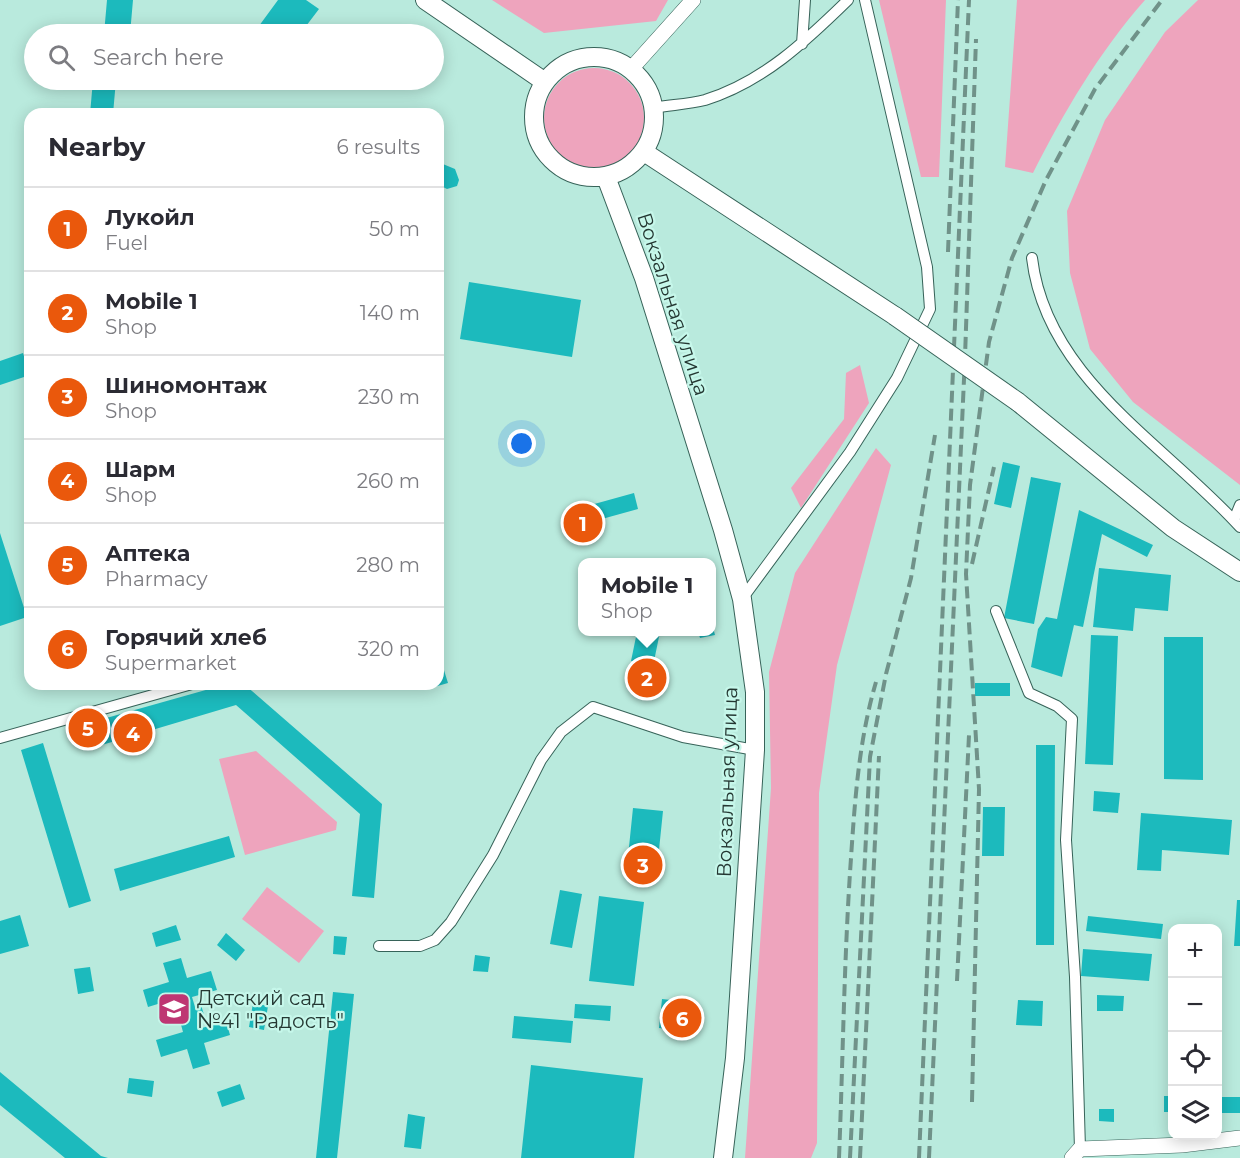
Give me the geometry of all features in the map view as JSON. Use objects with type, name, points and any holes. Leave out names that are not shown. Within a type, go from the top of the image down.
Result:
[{"type":"main road","points":[[425,0],[545,82]]},
{"type":"main road","points":[[603,58],[631,69],[644,83],[654,108],[652,135],[644,152],[621,171],[606,177],[591,178],[571,173],[554,162],[540,143],[535,129],[535,106],[545,82],[570,61],[579,59],[603,58]]},
{"type":"main road","points":[[644,152],[895,316],[1018,402],[1173,528],[1240,573]]},
{"type":"main road","name":"Вокзальная улица","points":[[606,177],[644,278],[742,599],[755,692],[755,750],[735,1058],[723,1158]]},
{"type":"street","points":[[631,69],[693,0]]},
{"type":"street","points":[[802,44],[805,0]]},
{"type":"street","points":[[654,108],[703,100],[733,90],[762,74],[802,44],[848,0]]},
{"type":"street","points":[[742,599],[850,452],[897,378],[930,309],[927,267],[866,0]]},
{"type":"street","points":[[1032,258],[1034,278],[1050,324],[1092,386],[1237,524]]},
{"type":"street","points":[[1237,524],[1240,505]]},
{"type":"street","points":[[996,611],[1029,693],[1057,706],[1072,719],[1066,840],[1075,977],[1076,1153],[1240,1138]]},
{"type":"street","points":[[0,738],[171,690]]},
{"type":"street","points":[[379,946],[420,946],[435,940],[451,922],[493,855],[541,760],[567,727],[593,707],[683,737],[755,750]]},
{"type":"shaded area","points":[[492,0],[668,0],[656,21],[544,33]]},
{"type":"shaded area","points":[[879,0],[946,0],[939,177],[921,177]]},
{"type":"shaded area","points":[[1017,0],[1145,0],[1112,40],[1083,83],[1033,173],[1005,167]]},
{"type":"shaded area","points":[[1198,0],[1240,0],[1240,485],[1133,402],[1090,349],[1070,273],[1067,211],[1105,120],[1165,32]]},
{"type":"shaded area","points":[[594,68],[613,72],[629,83],[640,99],[644,118],[640,137],[629,153],[613,164],[594,168],[575,164],[559,153],[548,137],[544,118],[548,99],[559,83],[575,72]]},
{"type":"shaded area","points":[[860,365],[869,403],[801,508],[791,488],[844,419],[846,373]]},
{"type":"shaded area","points":[[876,448],[891,465],[837,665],[819,793],[817,1143],[811,1158],[745,1158],[771,788],[769,672],[795,573]]},
{"type":"shaded area","points":[[256,751],[337,822],[336,830],[245,855],[219,759]]},
{"type":"shaded area","points":[[267,887],[324,931],[299,963],[242,919]]},
{"type":"building","points":[[107,0],[133,0],[131,24],[105,24]]},
{"type":"building","points":[[278,0],[306,0],[319,9],[308,24],[260,24]]},
{"type":"building","points":[[92,90],[115,90],[114,108],[91,108]]},
{"type":"building","points":[[444,164],[455,169],[459,180],[457,186],[447,189],[444,188]]},
{"type":"building","points":[[469,282],[581,300],[572,357],[460,339]]},
{"type":"building","points":[[23,353],[24,377],[0,385],[0,361]]},
{"type":"building","points":[[1003,462],[1020,466],[1011,508],[994,504]]},
{"type":"building","points":[[1031,477],[1061,483],[1034,624],[1004,618]]},
{"type":"building","points":[[634,493],[638,509],[573,527],[569,511]]},
{"type":"building","points":[[1079,510],[1153,545],[1147,557],[1102,534],[1083,627],[1074,625],[1062,677],[1031,667],[1038,629],[1046,617],[1057,619]]},
{"type":"building","points":[[0,533],[24,608],[24,618],[0,626]]},
{"type":"building","points":[[1099,568],[1171,575],[1168,611],[1135,608],[1133,631],[1093,627]]},
{"type":"building","points":[[1091,635],[1118,636],[1113,765],[1085,764]]},
{"type":"building","points":[[636,636],[659,636],[653,666],[631,661]]},
{"type":"building","points":[[1164,637],[1203,637],[1203,780],[1164,779]]},
{"type":"building","points":[[639,668],[661,672],[657,696],[635,692]]},
{"type":"building","points":[[444,670],[448,683],[444,684]]},
{"type":"building","points":[[975,683],[1010,683],[1010,696],[975,696]]},
{"type":"building","points":[[206,690],[251,690],[382,804],[374,898],[352,896],[360,814],[236,705],[85,750],[78,726]]},
{"type":"building","points":[[43,743],[91,901],[69,908],[21,750]]},
{"type":"building","points":[[1036,745],[1055,745],[1054,945],[1036,945]]},
{"type":"building","points":[[1094,791],[1120,793],[1118,813],[1093,811]]},
{"type":"building","points":[[983,807],[1005,807],[1004,856],[982,856]]},
{"type":"building","points":[[633,808],[663,811],[656,879],[626,876]]},
{"type":"building","points":[[1141,813],[1232,820],[1229,855],[1162,850],[1161,871],[1137,870]]},
{"type":"building","points":[[229,836],[235,857],[120,891],[114,869]]},
{"type":"building","points":[[560,890],[582,894],[572,948],[550,944]]},
{"type":"building","points":[[599,896],[644,902],[634,986],[589,981]]},
{"type":"building","points":[[1237,900],[1240,900],[1240,946],[1234,946]]},
{"type":"building","points":[[20,915],[29,946],[0,954],[0,921]]},
{"type":"building","points":[[1088,916],[1163,924],[1161,939],[1086,931]]},
{"type":"building","points":[[176,925],[181,940],[156,947],[152,933]]},
{"type":"building","points":[[226,933],[245,950],[236,961],[217,945]]},
{"type":"building","points":[[334,936],[347,937],[345,955],[333,954]]},
{"type":"building","points":[[1083,949],[1152,954],[1149,981],[1081,976]]},
{"type":"building","points":[[475,955],[490,957],[488,972],[473,971]]},
{"type":"building","points":[[181,958],[187,978],[211,971],[217,990],[192,997],[195,1007],[201,1005],[205,1018],[200,1020],[202,1028],[226,1021],[230,1035],[204,1043],[210,1064],[193,1069],[187,1049],[161,1057],[156,1040],[183,1032],[174,999],[148,1007],[143,990],[169,982],[163,963]]},
{"type":"building","points":[[90,967],[94,991],[78,994],[74,969]]},
{"type":"building","points":[[333,992],[354,994],[343,1102],[337,1158],[316,1158]]},
{"type":"building","points":[[1097,995],[1124,996],[1123,1011],[1097,1011]]},
{"type":"building","points":[[662,999],[687,1002],[684,1031],[659,1028]]},
{"type":"building","points":[[1018,1000],[1043,1001],[1042,1026],[1016,1025]]},
{"type":"building","points":[[253,1003],[268,1006],[264,1030],[249,1027]]},
{"type":"building","points":[[575,1004],[611,1006],[610,1021],[574,1018]]},
{"type":"building","points":[[514,1016],[573,1021],[571,1043],[512,1038]]},
{"type":"building","points":[[531,1065],[643,1078],[634,1158],[521,1158]]},
{"type":"building","points":[[0,1072],[101,1156],[108,1158],[65,1158],[0,1105]]},
{"type":"building","points":[[129,1078],[154,1081],[152,1097],[127,1093]]},
{"type":"building","points":[[240,1084],[245,1099],[222,1107],[217,1092]]},
{"type":"building","points":[[1164,1096],[1168,1096],[1168,1112],[1164,1112]]},
{"type":"building","points":[[1222,1097],[1240,1097],[1240,1113],[1222,1113]]},
{"type":"building","points":[[1099,1109],[1114,1109],[1114,1122],[1099,1121]]},
{"type":"building","points":[[408,1114],[425,1117],[421,1149],[404,1147]]},
{"type":"railway","points":[[948,252],[958,0]]},
{"type":"railway","points":[[919,1158],[969,0]]},
{"type":"railway","points":[[972,1102],[979,789],[966,574],[970,485],[989,342],[1012,258],[1046,180],[1095,89],[1162,0]]},
{"type":"railway","points":[[929,1158],[965,357],[976,39]]},
{"type":"railway","points":[[850,1158],[870,757],[886,674],[911,578],[935,435]]},
{"type":"railway","points":[[972,564],[994,467]]},
{"type":"railway","points":[[839,1158],[854,813],[865,726],[876,682]]},
{"type":"railway","points":[[957,981],[969,735]]},
{"type":"railway","points":[[860,1158],[879,756]]},
{"type":"place","name":"Лукойл","points":[[583,523]]},
{"type":"place","name":"Mobile 1","points":[[647,678]]},
{"type":"place","name":"Аптека","points":[[88,728]]},
{"type":"place","name":"Шарм","points":[[133,733]]},
{"type":"place","name":"Шиномонтаж","points":[[643,865]]},
{"type":"place","name":"Детский сад №41 \"Радость\"","points":[[174,1009]]},
{"type":"place","name":"Горячий хлеб","points":[[682,1018]]}]
